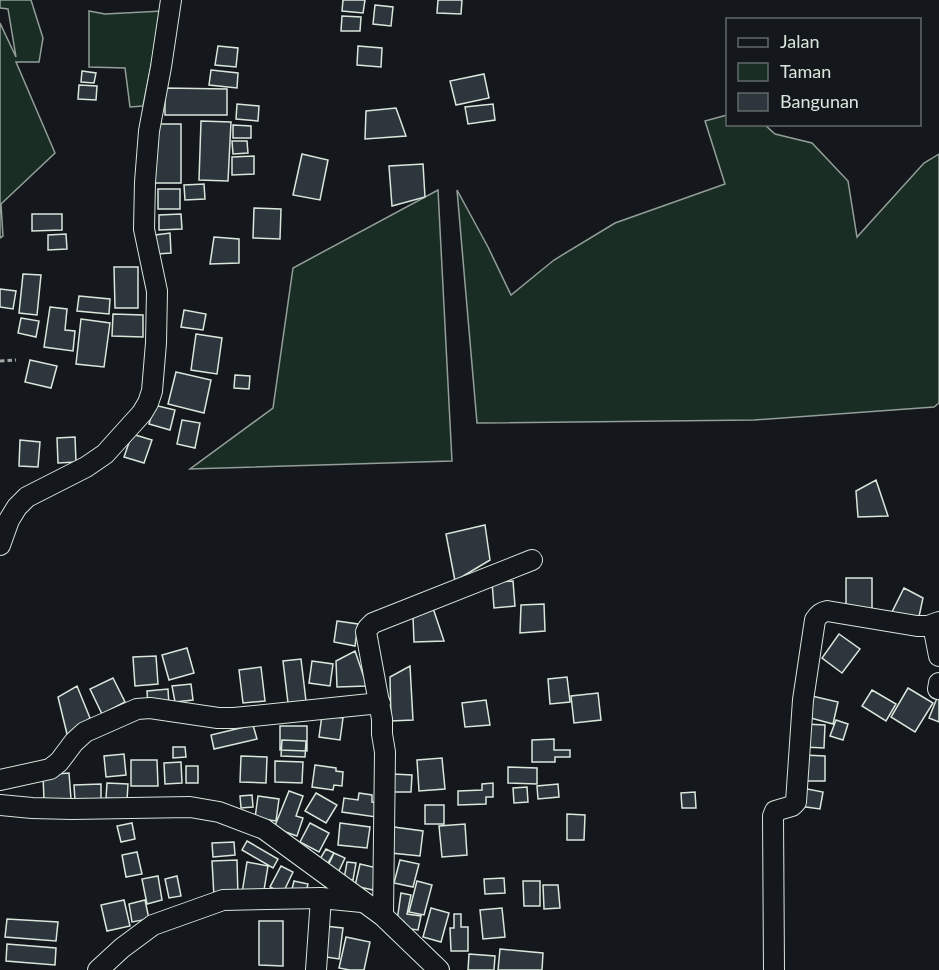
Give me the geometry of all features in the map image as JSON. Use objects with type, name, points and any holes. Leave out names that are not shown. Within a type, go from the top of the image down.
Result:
[{"type":"street","points":[[0,545],[16,507],[27,497],[86,467],[105,454],[142,413],[152,391],[157,291],[144,229],[145,182],[149,131],[171,0]]},
{"type":"street","points":[[383,916],[385,752],[380,703],[366,632],[373,623],[532,560]]},
{"type":"street","points":[[774,970],[773,816],[775,811],[792,806],[796,802],[803,700],[817,616],[827,611],[917,626],[936,624],[939,656]]},
{"type":"street","points":[[938,688],[939,683]]},
{"type":"street","points":[[0,780],[50,769],[85,732],[137,709],[150,708],[218,718],[234,718],[380,703]]},
{"type":"street","points":[[0,805],[72,809],[190,807],[219,812],[264,829],[383,916],[439,970]]},
{"type":"street","points":[[98,970],[122,948],[153,925],[223,900],[321,898],[365,902]]},
{"type":"street","points":[[316,970],[321,898]]},
{"type":"path","points":[[0,361],[16,360]]},
{"type":"green space","points":[[0,0],[31,0],[43,38],[39,62],[16,62],[55,153],[1,204],[3,236],[0,238],[0,23],[16,57],[8,9],[0,8]]},
{"type":"green space","points":[[89,11],[105,14],[162,11],[143,106],[130,107],[125,68],[89,67]]},
{"type":"green space","points":[[726,115],[726,126],[766,126],[775,134],[812,143],[848,181],[857,237],[924,163],[939,154],[939,403],[934,407],[754,420],[477,423],[457,190],[511,295],[554,260],[615,223],[725,184],[705,121]]},
{"type":"green space","points":[[438,190],[452,461],[190,469],[273,408],[293,268]]},
{"type":"building","points":[[343,0],[365,0],[363,13],[342,11]]},
{"type":"building","points":[[438,0],[462,0],[461,14],[437,13]]},
{"type":"building","points":[[375,5],[393,7],[391,26],[373,24]]},
{"type":"building","points":[[342,16],[361,17],[360,31],[341,31]]},
{"type":"building","points":[[218,46],[238,48],[236,67],[215,65]]},
{"type":"building","points":[[358,46],[382,48],[381,67],[357,65]]},
{"type":"building","points":[[211,70],[238,73],[237,88],[209,85]]},
{"type":"building","points":[[82,71],[96,73],[94,83],[81,82]]},
{"type":"building","points":[[484,74],[489,98],[456,105],[450,81]]},
{"type":"building","points":[[79,85],[97,86],[96,100],[78,99]]},
{"type":"building","points":[[165,88],[227,89],[227,115],[165,115]]},
{"type":"building","points":[[237,104],[259,106],[258,121],[236,119]]},
{"type":"building","points":[[493,104],[495,120],[468,124],[465,107]]},
{"type":"building","points":[[396,108],[406,136],[365,139],[366,111]]},
{"type":"building","points":[[201,121],[231,122],[228,181],[199,180]]},
{"type":"building","points":[[154,124],[181,124],[181,183],[154,183]]},
{"type":"building","points":[[233,125],[251,126],[251,138],[233,138]]},
{"type":"building","points":[[232,141],[247,141],[248,153],[233,154]]},
{"type":"building","points":[[302,154],[328,160],[320,200],[293,195]]},
{"type":"building","points":[[254,156],[254,174],[232,175],[232,157]]},
{"type":"building","points":[[423,164],[425,197],[392,206],[389,166]]},
{"type":"building","points":[[204,184],[205,199],[185,200],[184,185]]},
{"type":"building","points":[[158,189],[180,189],[180,209],[158,209]]},
{"type":"building","points":[[254,208],[281,209],[280,239],[253,238]]},
{"type":"building","points":[[32,214],[62,214],[62,230],[32,231]]},
{"type":"building","points":[[181,214],[182,229],[159,230],[159,215]]},
{"type":"building","points":[[170,233],[171,253],[157,254],[155,235]]},
{"type":"building","points":[[66,234],[67,249],[48,250],[48,235]]},
{"type":"building","points":[[214,237],[239,239],[239,263],[210,264]]},
{"type":"building","points":[[114,267],[138,267],[138,308],[115,308]]},
{"type":"building","points":[[23,274],[41,275],[37,315],[19,313]]},
{"type":"building","points":[[0,289],[16,291],[13,309],[0,307]]},
{"type":"building","points":[[79,296],[110,299],[109,314],[77,311]]},
{"type":"building","points":[[50,307],[67,309],[65,330],[75,331],[73,351],[44,347]]},
{"type":"building","points":[[184,310],[206,314],[203,330],[181,327]]},
{"type":"building","points":[[113,314],[143,315],[143,337],[112,336]]},
{"type":"building","points":[[21,318],[39,321],[36,337],[18,333]]},
{"type":"building","points":[[81,319],[110,323],[104,367],[76,364]]},
{"type":"building","points":[[196,334],[222,338],[217,374],[191,370]]},
{"type":"building","points":[[30,360],[57,366],[51,388],[25,382]]},
{"type":"building","points":[[176,372],[211,380],[204,413],[168,404]]},
{"type":"building","points":[[235,375],[250,376],[249,389],[234,388]]},
{"type":"building","points":[[154,405],[175,410],[170,430],[149,424]]},
{"type":"building","points":[[182,420],[200,423],[195,448],[177,444]]},
{"type":"building","points":[[132,434],[152,440],[144,463],[124,457]]},
{"type":"building","points":[[75,437],[76,462],[58,463],[57,438]]},
{"type":"building","points":[[20,440],[40,442],[38,467],[19,466]]},
{"type":"building","points":[[876,480],[888,516],[858,517],[856,491]]},
{"type":"building","points":[[485,525],[490,560],[455,581],[446,534]]},
{"type":"building","points":[[846,578],[872,578],[872,609],[846,609]]},
{"type":"building","points":[[513,581],[515,606],[494,608],[492,582]]},
{"type":"building","points":[[904,588],[923,598],[917,626],[891,614]]},
{"type":"building","points":[[544,604],[545,631],[520,633],[521,605]]},
{"type":"building","points":[[432,605],[444,641],[414,642],[413,617]]},
{"type":"building","points":[[337,621],[358,624],[355,646],[334,642]]},
{"type":"building","points":[[839,634],[860,649],[842,673],[822,658]]},
{"type":"building","points":[[187,648],[194,673],[169,680],[162,655]]},
{"type":"building","points":[[355,651],[367,686],[337,687],[336,661]]},
{"type":"building","points":[[156,656],[158,684],[135,686],[133,657]]},
{"type":"building","points":[[301,659],[306,701],[288,703],[283,661]]},
{"type":"building","points":[[312,661],[333,664],[330,686],[309,683]]},
{"type":"building","points":[[410,666],[413,720],[391,721],[390,677]]},
{"type":"building","points":[[261,667],[265,701],[243,703],[239,670]]},
{"type":"building","points":[[567,677],[570,702],[550,704],[548,679]]},
{"type":"building","points":[[113,678],[125,702],[102,714],[90,689]]},
{"type":"building","points":[[191,684],[193,700],[175,702],[172,686]]},
{"type":"building","points":[[77,686],[90,718],[68,738],[58,697]]},
{"type":"building","points":[[908,688],[933,703],[915,732],[891,717]]},
{"type":"building","points":[[168,689],[169,705],[148,707],[147,691]]},
{"type":"building","points":[[872,690],[896,704],[886,721],[862,706]]},
{"type":"building","points":[[598,693],[601,720],[574,723],[571,696]]},
{"type":"building","points":[[939,693],[939,722],[929,718]]},
{"type":"building","points":[[812,696],[838,702],[833,724],[807,717]]},
{"type":"building","points":[[486,700],[490,725],[465,727],[462,703]]},
{"type":"building","points":[[322,715],[343,718],[340,740],[319,737]]},
{"type":"building","points":[[836,720],[848,724],[843,740],[830,736]]},
{"type":"building","points":[[805,724],[825,725],[824,748],[804,747]]},
{"type":"building","points":[[253,725],[257,739],[214,749],[211,735]]},
{"type":"building","points":[[280,726],[307,726],[307,751],[280,750]]},
{"type":"building","points":[[554,739],[554,750],[570,750],[570,757],[555,757],[555,762],[532,762],[532,740]]},
{"type":"building","points":[[282,740],[306,741],[305,757],[281,756]]},
{"type":"building","points":[[173,747],[185,747],[186,757],[173,758]]},
{"type":"building","points":[[124,754],[126,775],[106,777],[104,756]]},
{"type":"building","points":[[804,755],[825,756],[825,781],[803,781]]},
{"type":"building","points":[[241,756],[267,757],[266,783],[240,782]]},
{"type":"building","points":[[442,758],[445,789],[419,791],[417,760]]},
{"type":"building","points":[[131,760],[157,760],[158,786],[131,786]]},
{"type":"building","points":[[275,761],[303,762],[302,783],[275,782]]},
{"type":"building","points":[[181,762],[182,783],[165,784],[164,763]]},
{"type":"building","points":[[315,765],[336,768],[336,771],[343,772],[342,786],[334,785],[333,790],[312,787]]},
{"type":"building","points":[[186,766],[198,766],[198,783],[186,783]]},
{"type":"building","points":[[508,767],[537,768],[537,784],[508,783]]},
{"type":"building","points":[[69,773],[71,799],[44,800],[43,775]]},
{"type":"building","points":[[393,774],[412,775],[411,792],[392,792]]},
{"type":"building","points":[[107,783],[128,784],[127,800],[106,798]]},
{"type":"building","points":[[493,783],[493,797],[486,797],[486,804],[458,805],[458,791],[482,790],[482,784]]},
{"type":"building","points":[[101,784],[101,800],[75,801],[74,785]]},
{"type":"building","points":[[558,784],[559,797],[538,799],[537,786]]},
{"type":"building","points":[[527,787],[528,802],[514,803],[513,788]]},
{"type":"building","points":[[802,788],[823,792],[820,809],[799,806]]},
{"type":"building","points":[[289,791],[303,796],[296,816],[303,818],[297,836],[274,828]]},
{"type":"building","points":[[695,792],[696,808],[682,808],[681,793]]},
{"type":"building","points":[[316,793],[337,805],[326,823],[305,811]]},
{"type":"building","points":[[359,793],[372,795],[372,802],[378,803],[376,817],[342,812],[344,798],[358,800]]},
{"type":"building","points":[[252,795],[253,807],[241,808],[240,796]]},
{"type":"building","points":[[258,796],[279,799],[276,821],[255,818]]},
{"type":"building","points":[[425,805],[444,805],[444,824],[425,824]]},
{"type":"building","points":[[567,814],[585,815],[584,840],[567,840]]},
{"type":"building","points":[[132,823],[135,839],[121,842],[117,826]]},
{"type":"building","points":[[310,823],[329,833],[319,852],[300,842]]},
{"type":"building","points":[[340,823],[370,827],[367,848],[338,845]]},
{"type":"building","points":[[465,824],[467,855],[442,857],[439,826]]},
{"type":"building","points":[[394,827],[423,831],[420,856],[391,853]]},
{"type":"building","points":[[247,841],[278,859],[273,868],[242,850]]},
{"type":"building","points":[[234,842],[235,855],[213,857],[212,843]]},
{"type":"building","points":[[326,849],[334,853],[328,863],[320,859]]},
{"type":"building","points":[[137,852],[142,874],[126,877],[122,855]]},
{"type":"building","points":[[334,853],[345,858],[337,875],[326,870]]},
{"type":"building","points":[[237,860],[238,896],[214,897],[212,861]]},
{"type":"building","points":[[400,860],[419,864],[413,887],[394,883]]},
{"type":"building","points":[[247,862],[268,866],[263,896],[242,893]]},
{"type":"building","points":[[347,862],[356,863],[353,880],[344,879]]},
{"type":"building","points":[[360,864],[377,868],[373,890],[355,886]]},
{"type":"building","points":[[281,866],[293,872],[283,893],[270,887]]},
{"type":"building","points":[[158,876],[162,900],[147,904],[142,879]]},
{"type":"building","points":[[177,876],[181,896],[169,898],[165,879]]},
{"type":"building","points":[[504,878],[505,893],[485,894],[484,879]]},
{"type":"building","points":[[294,881],[308,884],[305,896],[291,893]]},
{"type":"building","points":[[417,881],[432,885],[424,915],[409,912]]},
{"type":"building","points":[[523,881],[540,881],[540,906],[524,906]]},
{"type":"building","points":[[543,885],[558,885],[560,908],[544,909]]},
{"type":"building","points":[[401,893],[411,895],[407,914],[421,916],[418,930],[403,928],[404,922],[397,921]]},
{"type":"building","points":[[124,900],[130,926],[107,931],[101,905]]},
{"type":"building","points":[[145,900],[149,919],[132,922],[129,904]]},
{"type":"building","points":[[431,908],[449,913],[441,942],[423,937]]},
{"type":"building","points":[[502,908],[505,937],[483,939],[480,910]]},
{"type":"building","points":[[454,914],[461,914],[461,927],[468,927],[468,951],[451,951],[450,928],[454,928]]},
{"type":"building","points":[[7,919],[58,922],[56,941],[5,937]]},
{"type":"building","points":[[259,921],[283,921],[283,966],[259,965]]},
{"type":"building","points":[[324,926],[343,928],[339,959],[320,956]]},
{"type":"building","points":[[346,937],[370,942],[364,970],[339,968]]},
{"type":"building","points":[[7,944],[56,948],[55,965],[6,961]]},
{"type":"building","points":[[500,949],[543,953],[542,970],[498,970]]},
{"type":"building","points":[[469,954],[495,956],[494,970],[468,970]]}]
